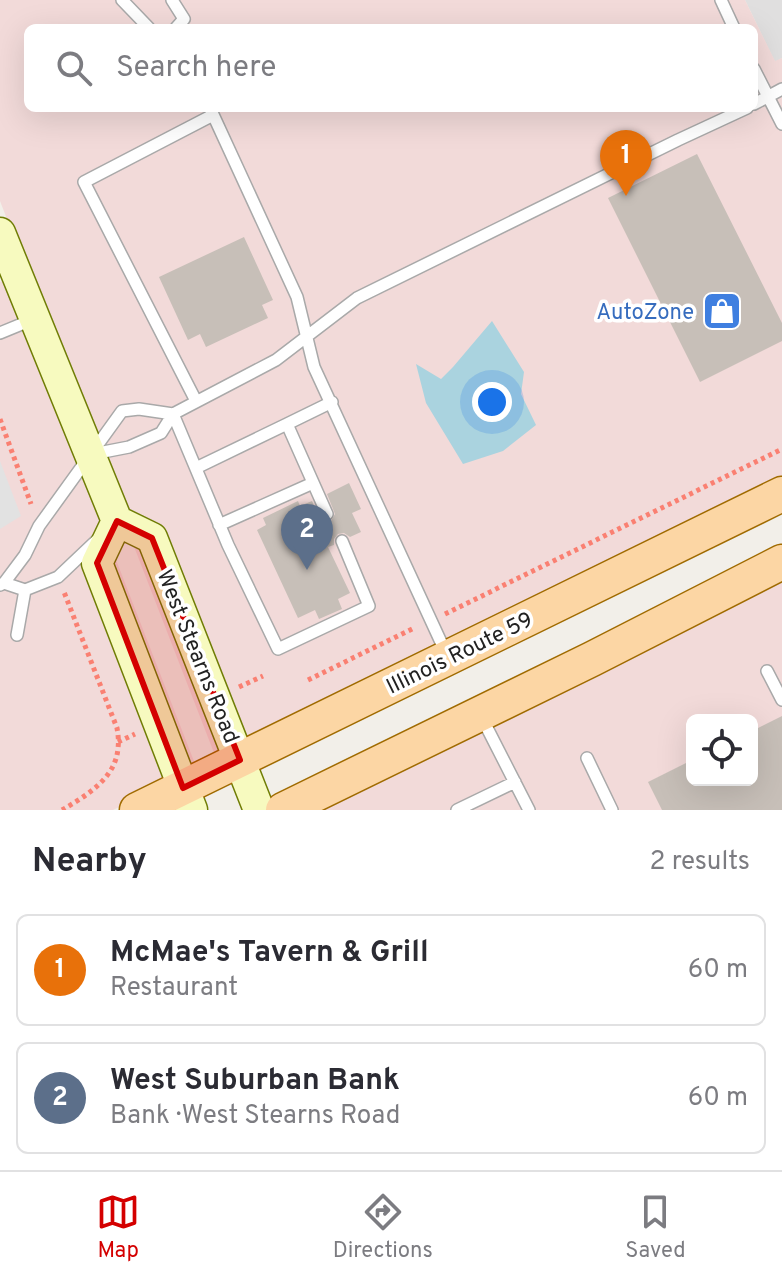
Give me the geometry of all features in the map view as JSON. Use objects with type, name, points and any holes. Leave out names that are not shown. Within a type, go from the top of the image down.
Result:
[{"type":"main road","points":[[0,233],[117,521],[97,563],[187,799]]},
{"type":"main road","name":"Illinois Route 59","points":[[137,810],[187,799],[240,760],[782,494]]},
{"type":"main road","name":"West Stearns Road","points":[[117,521],[152,538],[259,810]]},
{"type":"main road","points":[[283,810],[782,562]]},
{"type":"lane","points":[[122,0],[145,24]]},
{"type":"lane","points":[[172,0],[184,19],[180,24]]},
{"type":"lane","points":[[721,0],[732,24]]},
{"type":"lane","points":[[758,78],[782,124]]},
{"type":"lane","points":[[758,102],[782,89]]},
{"type":"lane","points":[[196,401],[84,182],[211,112],[297,297],[314,367],[448,657]]},
{"type":"lane","points":[[89,455],[129,447],[161,433],[173,414],[276,360],[357,298],[738,112]]},
{"type":"lane","points":[[0,333],[34,319]]},
{"type":"lane","points":[[196,468],[332,402]]},
{"type":"lane","points":[[117,521],[58,577],[25,590],[1,580],[25,555],[39,526],[122,411],[139,409],[173,414]]},
{"type":"lane","points":[[173,414],[219,525],[278,649],[369,606],[342,541]]},
{"type":"lane","points":[[287,424],[327,514]]},
{"type":"lane","points":[[219,525],[313,483]]},
{"type":"lane","points":[[17,635],[25,590]]},
{"type":"lane","points":[[767,671],[782,700]]},
{"type":"lane","points":[[480,713],[529,810]]},
{"type":"lane","points":[[587,758],[612,810]]},
{"type":"lane","points":[[457,810],[515,782]]},
{"type":"path","points":[[0,419],[39,526]]},
{"type":"path","points":[[458,608],[782,449]]},
{"type":"path","points":[[58,577],[117,728],[118,751],[108,776],[84,797],[62,810]]},
{"type":"path","points":[[308,680],[403,634]]},
{"type":"highlighted area","points":[[117,521],[152,538],[240,760],[183,788],[97,563]]},
{"type":"shaded area","points":[[0,0],[745,0],[757,24],[24,24],[24,112],[758,112],[758,26],[775,61],[782,58],[782,478],[216,758],[0,201]]},
{"type":"shaded area","points":[[745,0],[782,0],[782,58],[775,62]]},
{"type":"shaded area","points":[[7,278],[197,769],[113,810],[0,810],[0,282]]},
{"type":"shaded area","points":[[0,461],[21,516],[0,529]]},
{"type":"shaded area","points":[[782,566],[782,810],[287,810]]},
{"type":"water","points":[[492,321],[524,372],[521,394],[536,425],[503,451],[463,464],[426,403],[416,364],[441,379]]},
{"type":"building","points":[[697,154],[782,323],[782,341],[700,382],[608,198]]},
{"type":"building","points":[[244,237],[273,300],[262,305],[268,318],[206,347],[200,334],[188,340],[159,277]]},
{"type":"building","points":[[349,483],[361,509],[352,513],[361,532],[350,537],[344,533],[338,534],[334,545],[328,547],[350,593],[338,599],[342,609],[319,619],[315,610],[298,618],[257,530],[266,525],[263,518],[298,501],[300,506],[312,501],[321,520],[331,521],[335,514],[327,494]]},
{"type":"building","points":[[782,716],[782,810],[662,810],[648,782],[686,763],[686,786],[758,786],[758,728]]},
{"type":"place","name":"McMae's Tavern & Grill","points":[[626,196]]},
{"type":"place","name":"AutoZone","points":[[722,311]]},
{"type":"place","name":"West Suburban Bank","points":[[307,570]]}]
